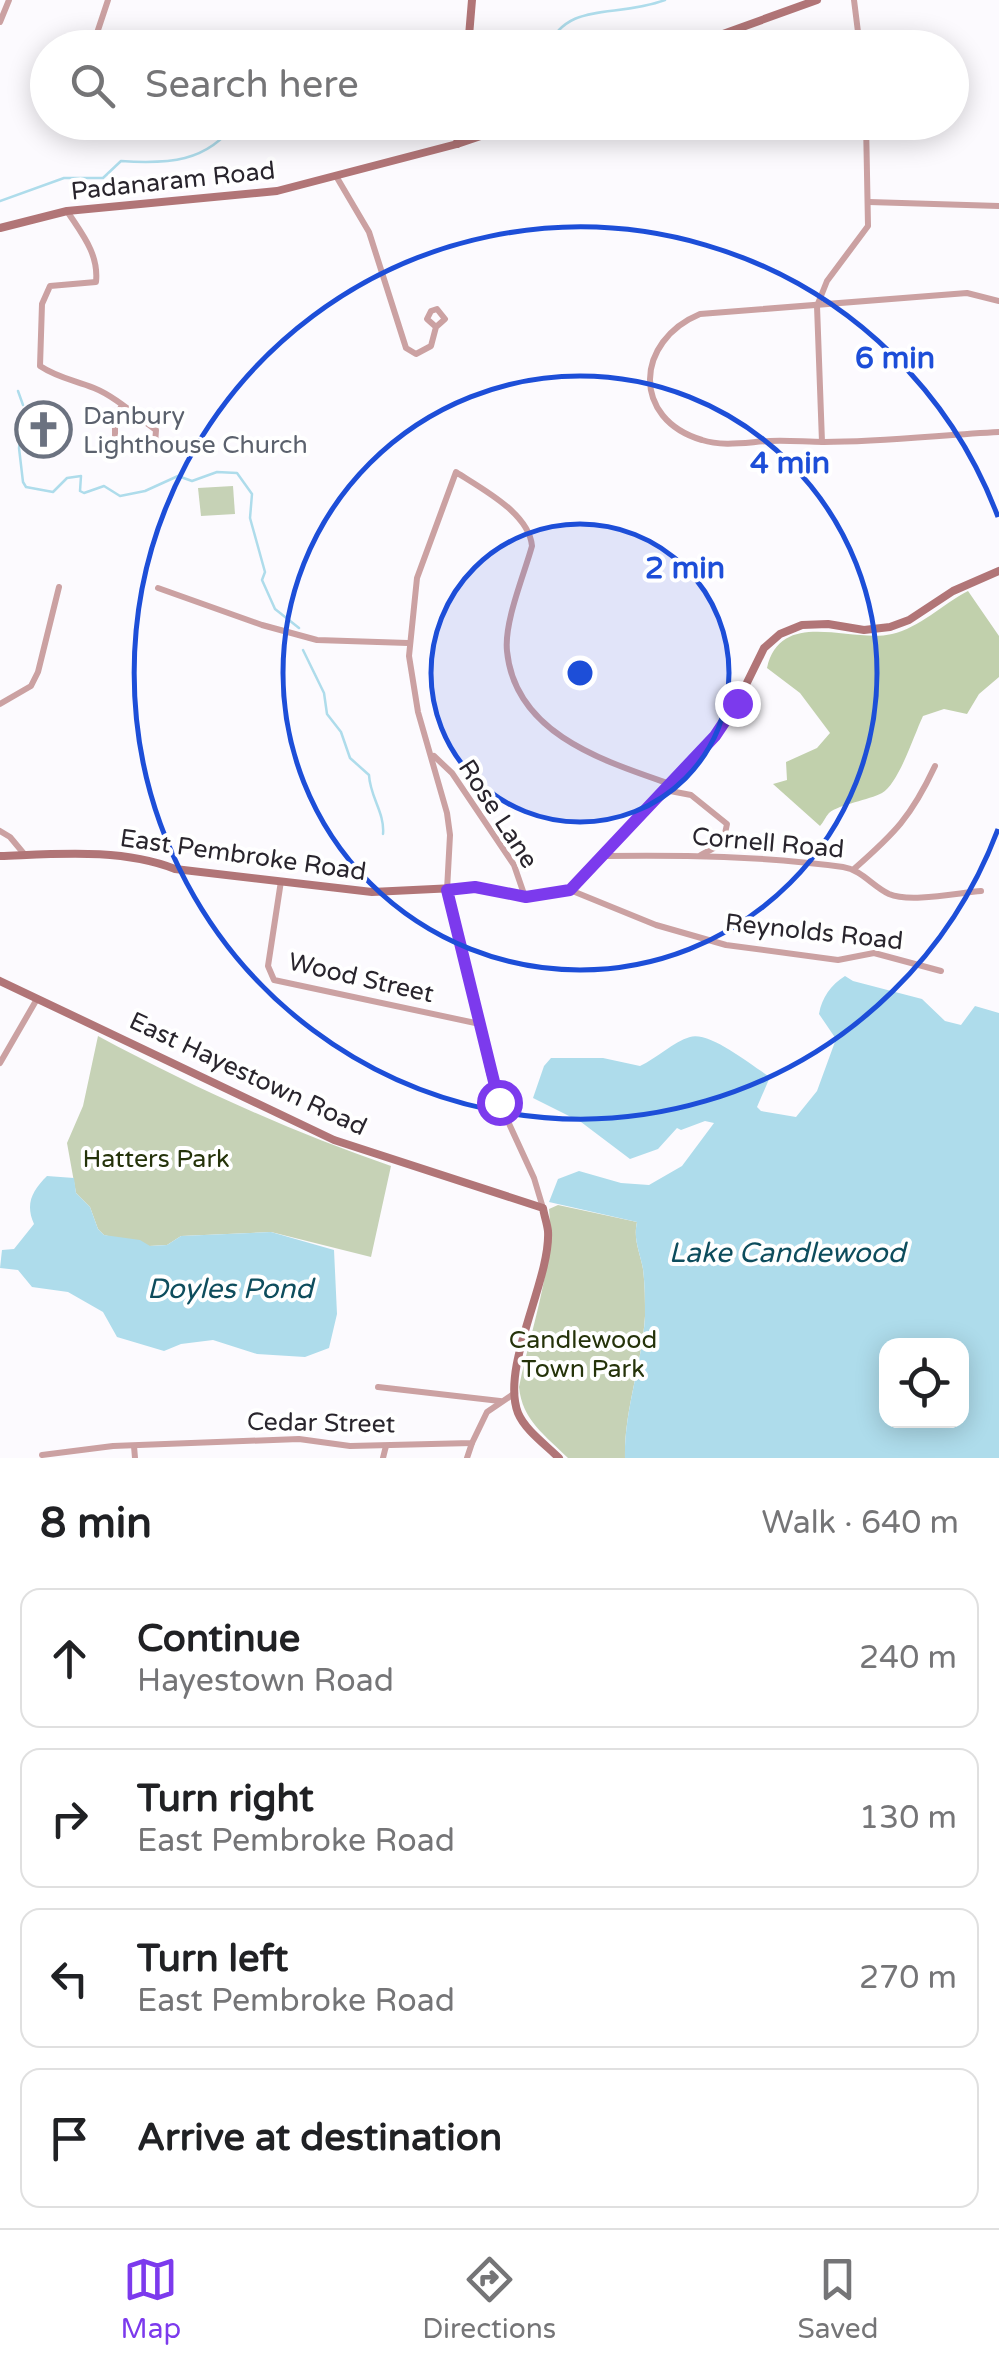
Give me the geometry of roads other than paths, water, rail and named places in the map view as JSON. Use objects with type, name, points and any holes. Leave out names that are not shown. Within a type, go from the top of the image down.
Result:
[{"type":"street","points":[[0,22],[9,0]]},
{"type":"street","points":[[98,30],[108,0]]},
{"type":"street","points":[[470,30],[472,0]]},
{"type":"street","points":[[734,30],[818,0]]},
{"type":"street","points":[[854,0],[858,30]]},
{"type":"street","points":[[457,144],[458,140]]},
{"type":"street","name":"Padanaram Road","points":[[0,228],[67,212],[248,195],[469,140]]},
{"type":"street","points":[[822,442],[817,306],[827,281],[864,234],[869,202],[867,140]]},
{"type":"street","points":[[336,176],[369,232],[406,348],[416,354],[426,351],[436,336],[436,327]]},
{"type":"street","points":[[869,202],[999,206]]},
{"type":"street","points":[[67,212],[94,256],[98,266],[96,282],[50,286],[42,304],[40,366],[59,379],[93,388],[122,406],[156,430],[155,444],[115,452],[115,414],[122,406]]},
{"type":"street","points":[[999,300],[967,293],[700,314],[667,334],[655,349],[649,371],[652,397],[665,420],[706,442],[822,442],[999,432]]},
{"type":"street","name":"Rose Lane","points":[[543,1208],[534,1178],[499,1102],[447,890],[450,835],[418,712],[408,643],[417,578],[456,472],[511,512],[530,532],[532,546],[506,650],[516,683],[535,718],[602,760],[668,787]]},
{"type":"street","points":[[570,890],[715,736],[737,703],[764,648],[780,634],[802,625],[890,628],[952,591],[999,572]]},
{"type":"street","points":[[0,704],[32,686],[58,587]]},
{"type":"street","points":[[158,588],[262,626],[317,640],[408,643]]},
{"type":"street","name":"Rose Lane","points":[[432,755],[452,773],[514,865],[526,897]]},
{"type":"street","points":[[854,869],[894,833],[918,804],[934,766]]},
{"type":"street","points":[[668,787],[691,795],[727,824],[723,842],[700,855]]},
{"type":"street","points":[[0,831],[26,855]]},
{"type":"street","name":"Cornell Road","points":[[604,856],[700,855],[802,861],[854,869],[889,894],[905,898],[980,892]]},
{"type":"street","name":"East Pembroke Road","points":[[0,856],[138,858],[175,868],[372,892],[475,887],[526,897],[570,890]]},
{"type":"street","name":"Wood Street","points":[[280,881],[268,966],[274,980],[480,1024]]},
{"type":"street","name":"Reynolds Road","points":[[570,890],[656,925],[726,945],[838,960],[874,953],[940,970]]},
{"type":"street","name":"East Hayestown Road","points":[[0,981],[334,1140],[543,1208]]},
{"type":"street","points":[[0,1063],[37,999]]},
{"type":"street","points":[[543,1208],[547,1244],[519,1358],[516,1410],[559,1458]]},
{"type":"street","points":[[378,1386],[500,1401]]},
{"type":"street","points":[[467,1458],[487,1412],[515,1393]]},
{"type":"street","name":"Cedar Street","points":[[42,1455],[134,1446],[299,1439],[350,1446],[472,1443]]},
{"type":"street","points":[[134,1446],[135,1458]]},
{"type":"street","points":[[383,1458],[386,1446]]},
{"type":"water","name":"Lake Candlewood","points":[[845,976],[922,999],[945,1021],[961,1025],[975,1006],[999,1013],[999,1458],[625,1458],[627,1422],[645,1317],[637,1222],[549,1202],[558,1179],[579,1171],[621,1183],[649,1185],[682,1166],[714,1123],[705,1121],[677,1128],[658,1149],[630,1159],[581,1122],[533,1098],[544,1066],[551,1058],[603,1058],[640,1066],[684,1039],[708,1039],[770,1077],[757,1107],[761,1111],[796,1117],[817,1091],[836,1039],[819,1014],[831,987]]},
{"type":"water","name":"Doyles Pond","points":[[47,1176],[74,1178],[76,1193],[90,1207],[104,1235],[140,1240],[150,1246],[167,1245],[181,1236],[271,1232],[334,1250],[337,1314],[329,1348],[305,1357],[257,1354],[213,1340],[181,1344],[164,1351],[117,1337],[103,1312],[68,1292],[32,1287],[18,1270],[0,1268],[2,1250],[14,1249],[34,1224],[32,1198]]},
{"type":"waterway","points":[[559,30],[580,17],[665,0]]},
{"type":"waterway","points":[[0,201],[64,178],[103,178],[121,161],[185,158],[220,140]]},
{"type":"waterway","points":[[18,391],[23,405]]},
{"type":"waterway","points":[[23,417],[19,448],[26,487],[53,492],[67,478],[81,476],[80,491],[104,486],[120,496],[145,491],[178,476],[192,481],[217,472],[237,473],[252,494],[250,518],[265,572],[262,580],[275,609],[299,628]]},
{"type":"waterway","points":[[303,650],[324,693],[327,714],[341,732],[350,758],[369,775],[383,834]]},
{"type":"place","name":"Danbury Lighthouse Church","points":[[44,430]]},
{"type":"park label","name":"Hatters Park","points":[[156,1159]]},
{"type":"park label","name":"Candlewood Town Park","points":[[583,1354]]}]
